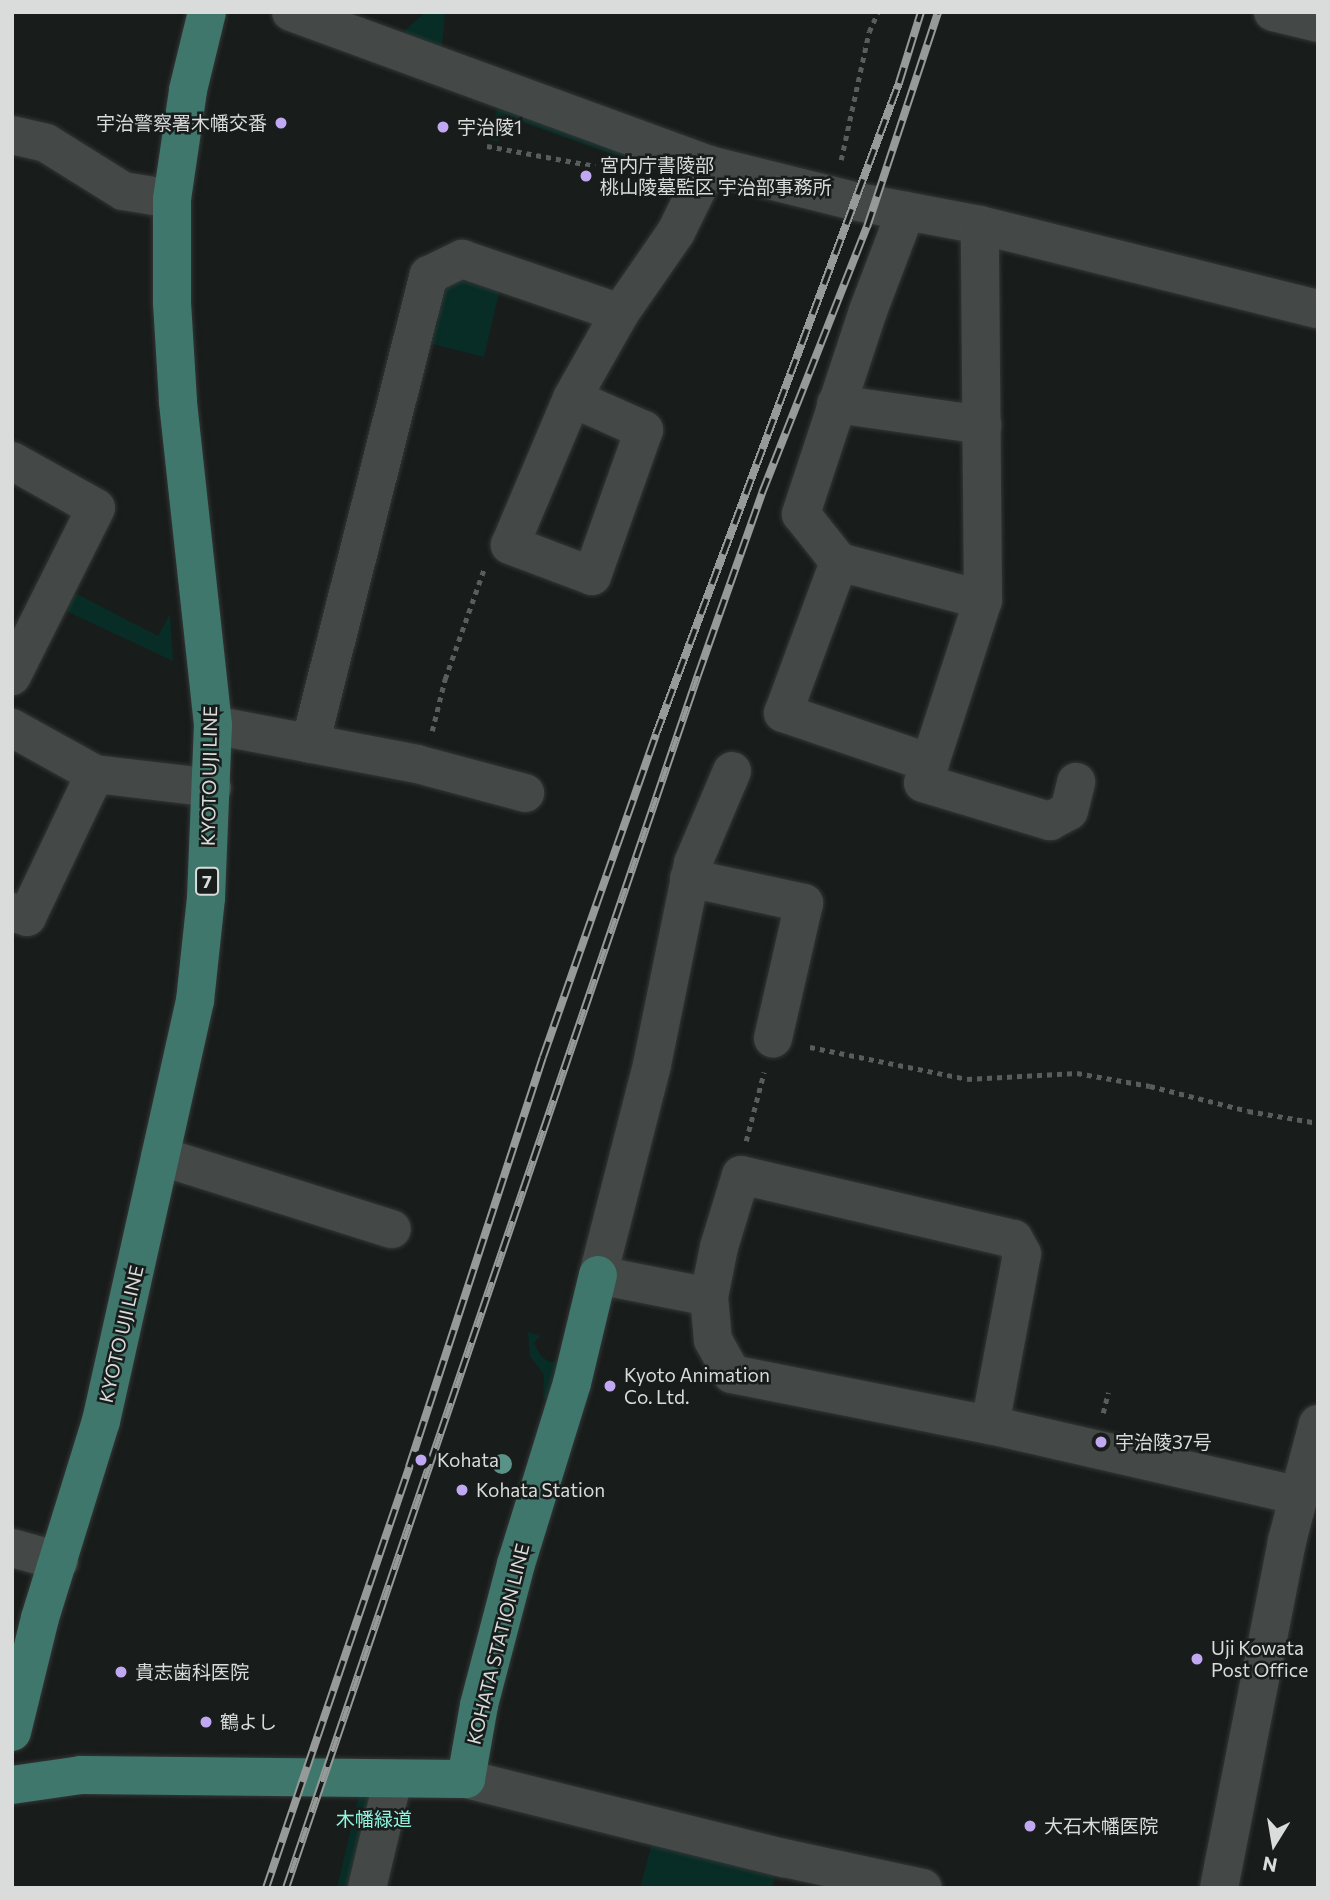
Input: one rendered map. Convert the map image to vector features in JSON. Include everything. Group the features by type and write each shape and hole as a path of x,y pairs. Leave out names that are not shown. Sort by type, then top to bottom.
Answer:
{"main road":[{"name":"KYOTO UJI LINE","path":"12,1732 40,1618 60,1561 101,1421 195,1001 206,898 213,725 178,401 172,199 188,90 207,12"},
{"name":"KOHATA STATION LINE","path":"466,1779 479,1705 516,1564 572,1384 598,1275"},
{"path":"12,1785 81,1774 466,1779"}],"street":[{"path":"291,12 709,165 833,195 980,225 1318,309"},
{"path":"1273,12 1313,19"},
{"path":"12,135 46,143 123,191 172,199"},
{"path":"572,398 644,430 592,576 510,545 572,398 620,313 676,232 709,165"},
{"path":"906,211 836,404 801,514 839,562 983,600"},
{"path":"980,225 983,600 923,783 1050,821 1069,811 1076,782"},
{"path":"310,744 429,275 462,259 620,313"},
{"path":"836,404 982,425"},
{"path":"12,461 96,508 12,676"},
{"path":"839,562 783,713 930,763"},
{"path":"213,725 424,766 525,793"},
{"path":"12,728 94,774 212,788"},
{"path":"709,1297 598,1275 652,1065 692,863 732,771"},
{"path":"12,912 27,917 94,774"},
{"path":"689,878 804,902 773,1038"},
{"path":"160,1156 392,1228"},
{"path":"990,1425 1022,1254 1014,1240 741,1175 719,1247 709,1297 713,1340 733,1374 990,1425 1299,1496"},
{"path":"1219,1888 1287,1541 1318,1424"},
{"path":"12,1548 60,1561"},
{"path":"367,1888 393,1779"},
{"path":"466,1779 781,1873 923,1888"}],"path":[{"path":"833,195 869,32 878,12"},
{"path":"487,146 503,149"},
{"path":"424,766 445,679 485,566 510,545"},
{"path":"741,1175 740,1162 773,1038 967,1079 1077,1073 1150,1086 1248,1111 1318,1123"}],"green space":[{"path":"426,12 445,12 441,58 392,41"},
{"path":"500,101 641,151 636,163 508,117 498,142 487,138"},
{"path":"460,276 501,285 484,357 425,342 437,290"},
{"path":"75,593 158,636 170,614 173,661 66,611"},
{"path":"528,1332 540,1336 534,1343 541,1356 549,1362 561,1361 552,1401 543,1398 544,1375 530,1356"},
{"name":"木幡緑道","path":"360,1791 402,1795 379,1888 337,1888"},
{"path":"652,1843 775,1876 772,1888 640,1888"}],"railway":[{"path":"266,1888 409,1467 543,1057 656,734 899,83 921,12"},
{"path":"286,1888 698,675 762,493 867,227 938,12"}],"place":[{"name":"宇治警察署木幡交番","path":"281,123"},
{"name":"宇治陵1","path":"443,127"},
{"name":"宮内庁書陵部 桃山陵墓監区 宇治部事務所","path":"586,176"},
{"name":"Kyoto Animation Co. Ltd.","path":"610,1386"},
{"name":"宇治陵37号","path":"1101,1442"},
{"name":"Kohata","path":"421,1460"},
{"name":"Kohata Station","path":"462,1490"},
{"name":"Uji Kowata Post Office","path":"1197,1659"},
{"name":"貴志歯科医院","path":"121,1672"},
{"name":"鶴よし","path":"206,1722"},
{"name":"大石木幡医院","path":"1030,1826"}]}
